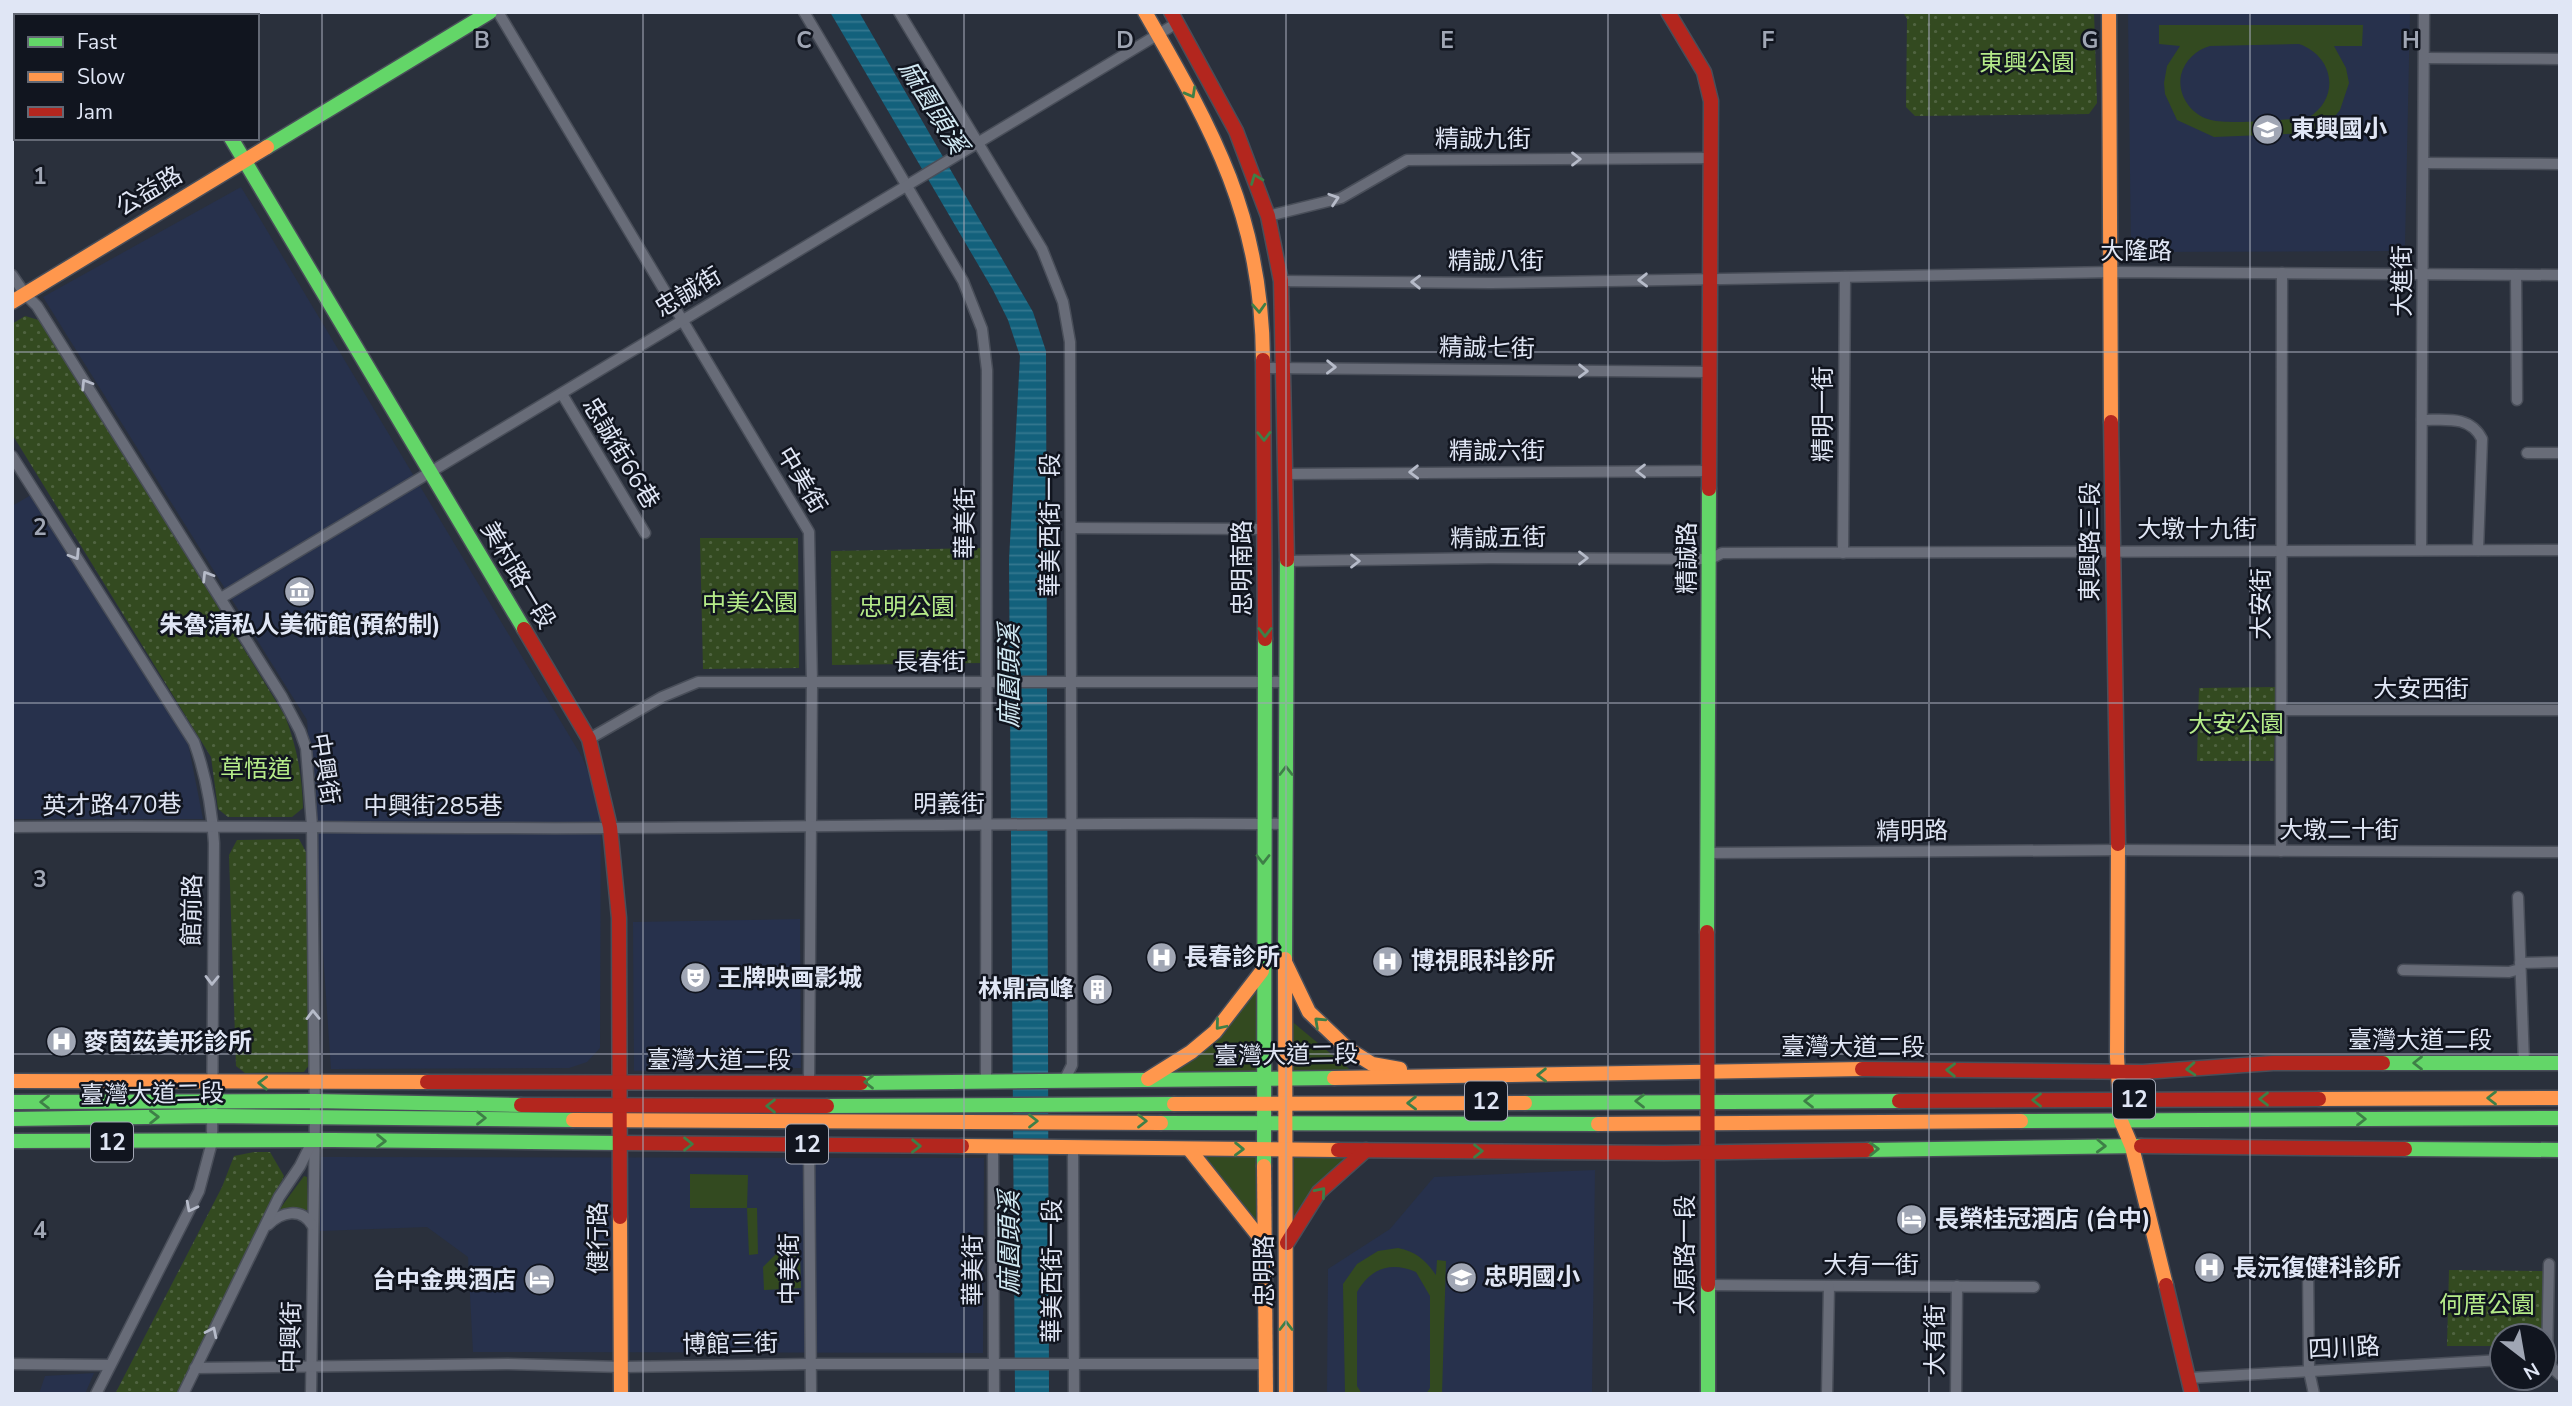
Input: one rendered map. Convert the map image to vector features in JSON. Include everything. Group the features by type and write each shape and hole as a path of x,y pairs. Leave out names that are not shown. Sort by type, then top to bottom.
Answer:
{"main road":[{"name":"公益路","path":"18,298 490,12"},
{"name":"忠明南路","path":"1145,12 1217,142 1243,210 1258,279 1263,368 1265,529 1262,971 1265,1149"},
{"name":"精誠路","path":"1668,12 1704,72 1709,86 1711,279 1708,1113"},
{"name":"東興路三段","path":"2109,12 2112,550 2118,850 2117,1071 2121,1121 2132,1147 2192,1394"},
{"name":"忠明南路","path":"1174,17 1236,131 1268,216 1281,281 1287,561 1284,962 1287,1148"},
{"name":"美村路一段","path":"231,140 589,739 602,780 617,873 619,1082"},
{"path":"1284,962 1309,1012 1348,1049 1371,1064 1444,1077"},
{"path":"1146,1080 1191,1052 1215,1032 1262,971"},
{"name":"臺灣大道二段","path":"12,1082 809,1083 1286,1076 1444,1077 1878,1069 2143,1072 2273,1063 2560,1063"},
{"name":"健行路","path":"619,1082 621,1394"},
{"name":"臺灣大道二段","path":"12,1119 314,1101 620,1114 1264,1123 1708,1113 2119,1099 2560,1098"},
{"name":"臺灣大道二段","path":"12,1102 212,1109 315,1117 620,1114 987,1105 1286,1104 2121,1121 2560,1118"},
{"name":"太原路一段","path":"1708,1113 1708,1394"},
{"name":"臺灣大道二段","path":"12,1141 313,1140 1366,1150 1708,1151 2089,1146 2560,1150"},
{"name":"忠明路","path":"1286,1394 1287,1148"},
{"path":"1189,1149 1264,1242"},
{"name":"忠明路","path":"1265,1149 1266,1394"},
{"path":"1287,1243 1319,1192 1366,1150"}],"street":[{"name":"中美街","path":"498,12 809,532 812,684 809,1083"},
{"name":"華美街","path":"804,12 908,183 963,281 982,329 987,370 992,683 992,825 986,1081"},
{"name":"華美西街一段","path":"899,12 972,145 1041,249 1063,302 1070,342 1068,684 1073,824 1072,1065 1064,1081"},
{"name":"大進街","path":"2421,550 2424,12"},
{"name":"忠誠街","path":"221,598 1157,34 1174,17"},
{"path":"2425,58 2560,59"},
{"name":"精誠九街","path":"1268,216 1341,198 1407,160 1711,158"},
{"path":"2424,163 2560,164"},
{"name":"大隆路","path":"1711,279 2112,272 2560,275"},
{"name":"大安街","path":"2281,851 2282,273"},
{"name":"中興街","path":"12,275 18,298 37,306 221,598 300,731 306,748 312,826 315,1117 311,1394"},
{"path":"2516,275 2517,400"},
{"name":"精明一街","path":"1843,552 1844,277"},
{"name":"精誠八街","path":"1281,281 1490,283 1711,279"},
{"name":"精誠七街","path":"1263,368 1710,372"},
{"name":"忠誠街66巷","path":"562,394 645,533"},
{"path":"2422,420 2460,420 2478,430 2482,439 2479,550"},
{"path":"2527,453 2560,453"},
{"name":"館前路","path":"12,456 194,743 202,764 213,825 212,1142 199,1191 96,1394"},
{"name":"精誠六街","path":"1286,474 1710,471"},
{"path":"1071,528 1265,529"},
{"name":"大墩十九街","path":"1710,559 1722,553 2560,550"},
{"name":"精誠五街","path":"1287,561 1710,559"},
{"name":"長春街","path":"589,739 662,697 698,682 1286,682"},
{"name":"大安西街","path":"2281,709 2560,710"},
{"name":"明義街","path":"611,828 1058,823 1286,824"},
{"name":"中興街285巷","path":"213,825 611,828"},
{"name":"英才路470巷","path":"12,827 213,825"},
{"name":"大墩二十街","path":"2118,850 2560,852"},
{"name":"精明路","path":"1707,853 2118,850"},
{"path":"2518,897 2524,1063"},
{"path":"2403,970 2509,972 2520,966 2560,962"},
{"path":"183,1394 263,1229 313,1140"},
{"name":"中美街","path":"809,1144 811,1394"},
{"name":"華美街","path":"993,1146 997,1365 994,1394"},
{"name":"華美西街一段","path":"1073,1147 1070,1364 1073,1394"},
{"path":"263,1229 276,1217 289,1213 307,1217 312,1225"},
{"path":"2308,1264 2309,1371 2314,1394"},
{"path":"2547,1322 2549,1264"},
{"name":"大有一街","path":"1708,1285 2034,1287"},
{"path":"1827,1394 1829,1286"},
{"name":"大有街","path":"1956,1394 1957,1286"},
{"name":"四川路","path":"2189,1378 2488,1361"},
{"path":"12,1364 110,1365"},
{"name":"博館三街","path":"195,1368 507,1364 622,1367 810,1364 1265,1364"}],"shaded area":[{"path":"830,12 859,12 1033,312 1046,351 1049,1394 1015,1394 1009,560 1020,356 1008,320 993,290"},
{"name":"東興國小","path":"2128,12 2410,12 2405,245 2397,251 2131,252"},
{"path":"241,187 582,757 601,803 600,1048 587,1062 569,1068 331,1069 307,720 43,297"},
{"path":"31,495 188,743 203,819 12,819 12,506"},
{"path":"800,919 801,1068 634,1071 633,922"},
{"path":"319,1157 984,1158 983,1353 473,1352 468,1257 427,1227 320,1231"},
{"name":"忠明國小","path":"1595,1170 1592,1394 1327,1394 1328,1269 1390,1229 1434,1177"},
{"path":"94,1373 85,1394 39,1394 45,1376"}],"green space":[{"name":"東興公園","path":"1903,12 2094,12 2097,103 2089,114 1915,116 1906,107 1907,19"},
{"path":"2159,25 2363,25 2362,46 2334,46 2346,68 2349,83 2340,110 2331,121 2309,133 2214,137 2177,120 2165,94 2164,83 2167,66 2180,46 2159,44","holes":["2299,44 2311,50 2326,67 2329,89 2319,110 2308,118 2245,122 2211,120 2197,114 2183,97 2180,82 2185,65 2192,56 2210,46"]},
{"name":"草悟道","path":"25,316 42,321 285,716 296,750 303,808 292,817 228,817 218,809 211,757 12,434 12,324"},
{"name":"中美公園","path":"700,538 798,538 799,668 703,669"},
{"name":"忠明公園","path":"981,548 982,663 832,665 831,551"},
{"name":"大安公園","path":"2276,687 2274,761 2197,761 2199,688"},
{"name":"草悟道","path":"299,839 306,852 309,1065 304,1072 245,1073 236,1066 229,855 237,840"},
{"path":"1258,983 1258,1073 1159,1077"},
{"path":"1289,1019 1354,1073 1290,1072"},
{"path":"270,1152 284,1176 177,1394 115,1394 222,1187 234,1156"},
{"path":"1196,1152 1258,1156 1260,1231"},
{"path":"1293,1153 1374,1155 1334,1187 1316,1210 1292,1233"},
{"path":"690,1174 748,1175 747,1208 690,1208"},
{"path":"304,1176 307,1177 308,1210 279,1210"},
{"path":"747,1208 757,1208 758,1254 749,1255"},
{"path":"1398,1248 1420,1257 1436,1275 1437,1260 1446,1261 1442,1394 1426,1394 1430,1388 1430,1296 1416,1272 1390,1267 1375,1272 1357,1292 1357,1386 1362,1394 1345,1394 1343,1284 1357,1264 1378,1251"},
{"path":"777,1253 800,1253 801,1288 764,1290 763,1267"},
{"name":"何厝公園","path":"2449,1270 2544,1271 2544,1322 2488,1322 2488,1346 2447,1346"}],"traffic: fast":[{"path":"267,147 490,12"},
{"path":"232,140 524,629"},
{"path":"1707,932 1709,489"},
{"path":"1285,959 1287,560"},
{"path":"1264,1166 1265,639"},
{"path":"2383,1063 2560,1063"},
{"path":"861,1083 1334,1078"},
{"path":"12,1102 314,1101 521,1105"},
{"path":"1525,1103 1899,1101"},
{"path":"827,1106 1174,1104"},
{"path":"12,1119 212,1116 573,1120"},
{"path":"2021,1121 2560,1118"},
{"path":"1161,1123 1598,1124"},
{"path":"12,1141 620,1143"},
{"path":"1867,1150 2141,1146"},
{"path":"2405,1149 2560,1150"},
{"path":"1708,1285 1708,1394"}],"traffic: slow":[{"path":"1145,12 1192,97 1230,177 1254,262 1263,360"},
{"path":"2109,12 2111,422"},
{"path":"12,302 267,147"},
{"path":"2118,844 2117,1057 2121,1121 2132,1147 2166,1285"},
{"path":"1285,959 1286,1394"},
{"path":"1285,962 1309,1012 1348,1049 1372,1064 1400,1069"},
{"path":"1148,1079 1191,1052 1215,1032 1262,971"},
{"path":"1334,1078 1862,1069"},
{"path":"12,1081 427,1082"},
{"path":"2319,1099 2560,1098"},
{"path":"1174,1104 1525,1103"},
{"path":"573,1120 1161,1123"},
{"path":"1598,1124 2021,1121"},
{"path":"962,1146 1338,1150"},
{"path":"1189,1149 1264,1243"},
{"path":"1264,1166 1266,1394"},
{"path":"620,1217 621,1394"}],"traffic: jam":[{"path":"1171,12 1236,131 1268,216 1281,281 1287,560"},
{"path":"1668,12 1704,72 1711,101 1709,489"},
{"path":"1263,360 1265,639"},
{"path":"2111,422 2118,844"},
{"path":"524,629 589,739 610,827 619,918 620,1217"},
{"path":"1707,932 1708,1285"},
{"path":"1862,1069 2143,1072 2273,1063 2383,1063"},
{"path":"427,1082 861,1083"},
{"path":"1899,1101 2319,1099"},
{"path":"521,1105 827,1106"},
{"path":"620,1143 962,1146"},
{"path":"2141,1146 2405,1149"},
{"path":"1338,1150 1664,1153 1867,1150"},
{"path":"1287,1243 1319,1192 1366,1150"},
{"path":"2166,1285 2192,1394"}],"place":[{"name":"東興國小","path":"2268,129"},
{"name":"朱魯清私人美術館(預約制)","path":"300,591"},
{"name":"長春診所","path":"1161,957"},
{"name":"博視眼科診所","path":"1388,961"},
{"name":"王牌映画影城","path":"695,978"},
{"name":"林鼎高峰","path":"1097,989"},
{"name":"麥茵茲美形診所","path":"61,1042"},
{"name":"長榮桂冠酒店 (台中)","path":"1912,1219"},
{"name":"長沅復健科診所","path":"2210,1268"},
{"name":"忠明國小","path":"1461,1277"},
{"name":"台中金典酒店","path":"539,1280"}],"water label":[{"name":"麻園頭溪","path":"933,107"},
{"name":"麻園頭溪","path":"1009,676"},
{"name":"麻園頭溪","path":"1009,1243"}]}
